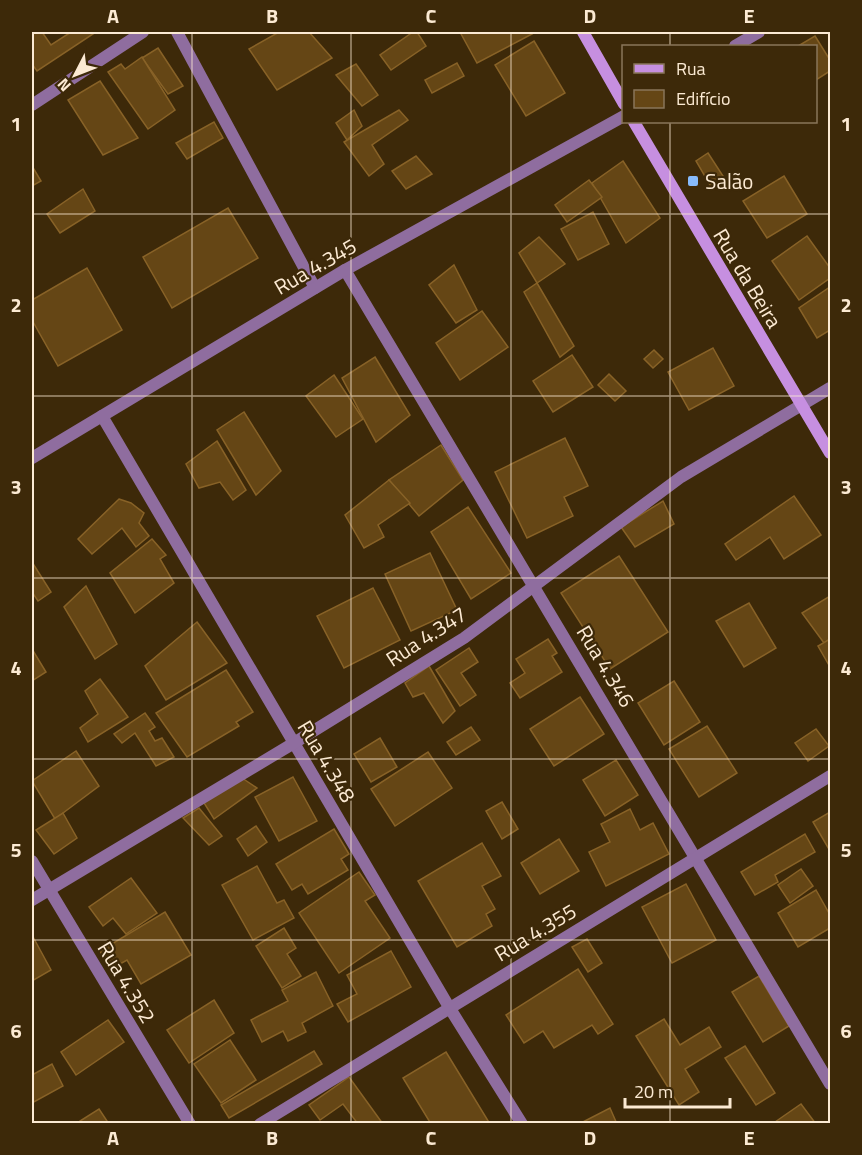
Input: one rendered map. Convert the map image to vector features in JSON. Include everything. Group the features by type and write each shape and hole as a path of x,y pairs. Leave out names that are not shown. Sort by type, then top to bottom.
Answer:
{"main road":[{"path":"583,32 622,100"},
{"name":"Rua da Beira","path":"635,123 831,453"}],"street":[{"path":"32,105 143,32"},
{"path":"177,32 315,288"},
{"path":"737,45 759,32"},
{"name":"Rua 4.345","path":"33,452 102,416 345,270 622,117"},
{"name":"Rua 4.346","path":"345,270 697,856 831,1084"},
{"name":"Rua 4.347","path":"32,900 464,638 681,477 831,388"},
{"name":"Rua 4.348","path":"102,416 449,1007 522,1124"},
{"name":"Rua 4.355","path":"260,1124 831,776"},
{"name":"Rua 4.352","path":"32,861 190,1124"}],"building":[{"path":"32,32 42,32 51,45 71,32 96,32 37,71 32,64"},
{"path":"279,32 309,32 332,58 277,90 249,49"},
{"path":"413,32 417,32 426,46 391,70 380,55"},
{"path":"460,32 530,32 532,34 477,63"},
{"path":"815,36 830,60 830,71 817,79 817,45 800,45"},
{"path":"534,41 565,93 526,116 495,65"},
{"path":"158,48 183,86 168,94 142,58"},
{"path":"142,57 175,110 148,129 108,72 121,64 125,69"},
{"path":"457,63 464,76 432,93 425,80"},
{"path":"356,64 378,95 362,106 336,75"},
{"path":"100,81 138,138 103,155 68,100"},
{"path":"354,110 362,126 347,140 336,123"},
{"path":"399,110 408,120 372,145 384,164 369,176 344,142"},
{"path":"214,122 223,138 187,159 176,143"},
{"path":"708,153 723,176 710,185 696,161"},
{"path":"416,156 432,174 406,189 392,171"},
{"path":"623,161 660,218 626,243 592,183"},
{"path":"32,166 41,181 32,186"},
{"path":"784,176 807,214 767,238 743,201"},
{"path":"589,180 602,197 567,222 555,205"},
{"path":"83,189 95,211 60,233 47,214"},
{"path":"228,208 258,258 172,308 143,257"},
{"path":"593,212 609,244 578,260 561,229"},
{"path":"807,236 830,268 830,278 799,300 772,261"},
{"path":"539,237 565,264 537,283 519,253"},
{"path":"454,265 477,310 456,323 429,285"},
{"path":"87,268 122,330 58,366 32,320 32,300"},
{"path":"537,283 574,346 560,357 524,292"},
{"path":"830,287 830,330 817,338 799,308"},
{"path":"482,311 508,347 460,380 436,343"},
{"path":"713,348 734,386 689,410 668,372"},
{"path":"654,350 663,359 653,368 644,359"},
{"path":"572,355 593,387 553,412 533,381"},
{"path":"375,357 410,415 376,442 342,378"},
{"path":"609,374 626,391 615,401 598,385"},
{"path":"334,375 363,419 336,437 306,396"},
{"path":"244,412 281,471 256,495 217,430"},
{"path":"565,438 588,486 564,497 573,516 527,538 495,472"},
{"path":"217,441 246,490 233,500 220,482 199,488 186,464"},
{"path":"441,445 463,480 419,516 389,480"},
{"path":"389,480 410,503 378,525 384,537 364,548 345,515"},
{"path":"794,496 821,535 784,559 770,537 736,560 725,544"},
{"path":"119,499 131,503 144,513 139,523 149,536 136,547 122,528 92,554 78,539"},
{"path":"663,501 674,524 635,547 621,527"},
{"path":"468,507 511,573 471,599 431,532"},
{"path":"152,539 166,555 160,559 174,583 135,613 110,573"},
{"path":"430,553 457,610 411,631 385,574"},
{"path":"619,556 668,632 610,669 561,593"},
{"path":"32,562 51,592 38,601 32,592"},
{"path":"86,586 117,644 95,659 64,607"},
{"path":"373,588 400,640 344,668 317,616"},
{"path":"830,596 830,639 824,643 802,613"},
{"path":"749,603 776,648 744,667 716,621"},
{"path":"197,622 227,663 166,700 145,666"},
{"path":"548,639 557,653 552,656 562,672 520,698 510,683 525,673 516,659"},
{"path":"830,639 830,667 818,646"},
{"path":"469,648 478,662 461,673 476,695 460,706 436,670"},
{"path":"32,649 46,672 32,681"},
{"path":"429,666 455,711 443,723 424,693 413,697 405,683"},
{"path":"226,670 253,712 236,722 239,726 187,757 156,713"},
{"path":"100,679 128,717 88,742 80,728 98,714 85,691"},
{"path":"674,681 700,722 664,745 638,703"},
{"path":"580,697 604,734 554,766 530,729"},
{"path":"145,713 155,727 149,731 155,741 162,738 174,757 156,766 135,733 122,743 114,734"},
{"path":"707,726 737,773 699,797 669,749"},
{"path":"471,727 480,740 456,755 447,742"},
{"path":"816,729 829,746 808,761 795,743"},
{"path":"380,738 397,767 371,782 354,754"},
{"path":"76,751 99,786 55,819 32,781"},
{"path":"428,752 452,788 395,826 371,789"},
{"path":"616,760 638,795 605,816 583,780"},
{"path":"293,777 317,821 279,841 255,797"},
{"path":"242,778 257,788 214,819 201,798"},
{"path":"502,802 518,829 502,839 486,811"},
{"path":"199,808 222,836 209,845 183,818"},
{"path":"630,809 640,830 653,823 669,854 606,886 589,852 610,842 601,824"},
{"path":"830,812 830,851 813,822"},
{"path":"63,813 77,838 54,854 36,830"},
{"path":"256,826 267,842 248,856 237,839"},
{"path":"334,829 349,854 341,859 348,870 308,894 302,884 292,890 276,864"},
{"path":"805,834 815,852 775,875 778,882 755,895 741,872"},
{"path":"559,839 579,871 540,894 521,863"},
{"path":"482,843 501,876 482,886 495,909 486,914 492,926 457,947 418,881"},
{"path":"257,866 277,903 284,900 294,918 253,940 222,885"},
{"path":"801,869 813,886 790,903 778,885"},
{"path":"359,872 375,895 365,901 390,938 339,973 299,913"},
{"path":"131,878 157,913 126,934 113,918 103,926 89,907"},
{"path":"686,884 716,940 672,963 642,907"},
{"path":"816,890 830,915 830,928 798,947 778,913"},
{"path":"165,912 191,955 141,984 127,960 111,969 100,951"},
{"path":"284,928 296,948 287,954 301,976 282,988 256,946"},
{"path":"32,935 51,970 32,981"},
{"path":"587,939 602,963 588,972 572,947"},
{"path":"391,951 411,987 348,1022 337,1004 357,994 347,975"},
{"path":"578,969 613,1024 598,1034 592,1025 554,1048 543,1031 524,1043 506,1015"},
{"path":"316,972 333,1006 302,1023 306,1032 288,1041 283,1031 262,1042 251,1020 288,1001 282,990"},
{"path":"759,976 789,1026 763,1042 732,992"},
{"path":"214,1000 234,1033 189,1063 167,1030"},
{"path":"664,1019 680,1045 709,1027 721,1047 685,1069 699,1092 679,1105 636,1036"},
{"path":"108,1020 124,1042 76,1075 61,1052"},
{"path":"230,1040 256,1080 221,1103 194,1064"},
{"path":"745,1046 775,1093 756,1105 725,1058"},
{"path":"314,1051 322,1064 229,1118 221,1105"},
{"path":"446,1052 490,1124 431,1124 403,1078"},
{"path":"52,1064 63,1086 32,1103 32,1075"},
{"path":"349,1077 383,1124 358,1124 343,1104 320,1120 309,1105"},
{"path":"801,1104 816,1124 777,1124 775,1122"},
{"path":"610,1108 617,1124 579,1124"},
{"path":"99,1109 109,1124 82,1124 80,1121"}],"place":[{"name":"Salão","path":"693,181"}]}
